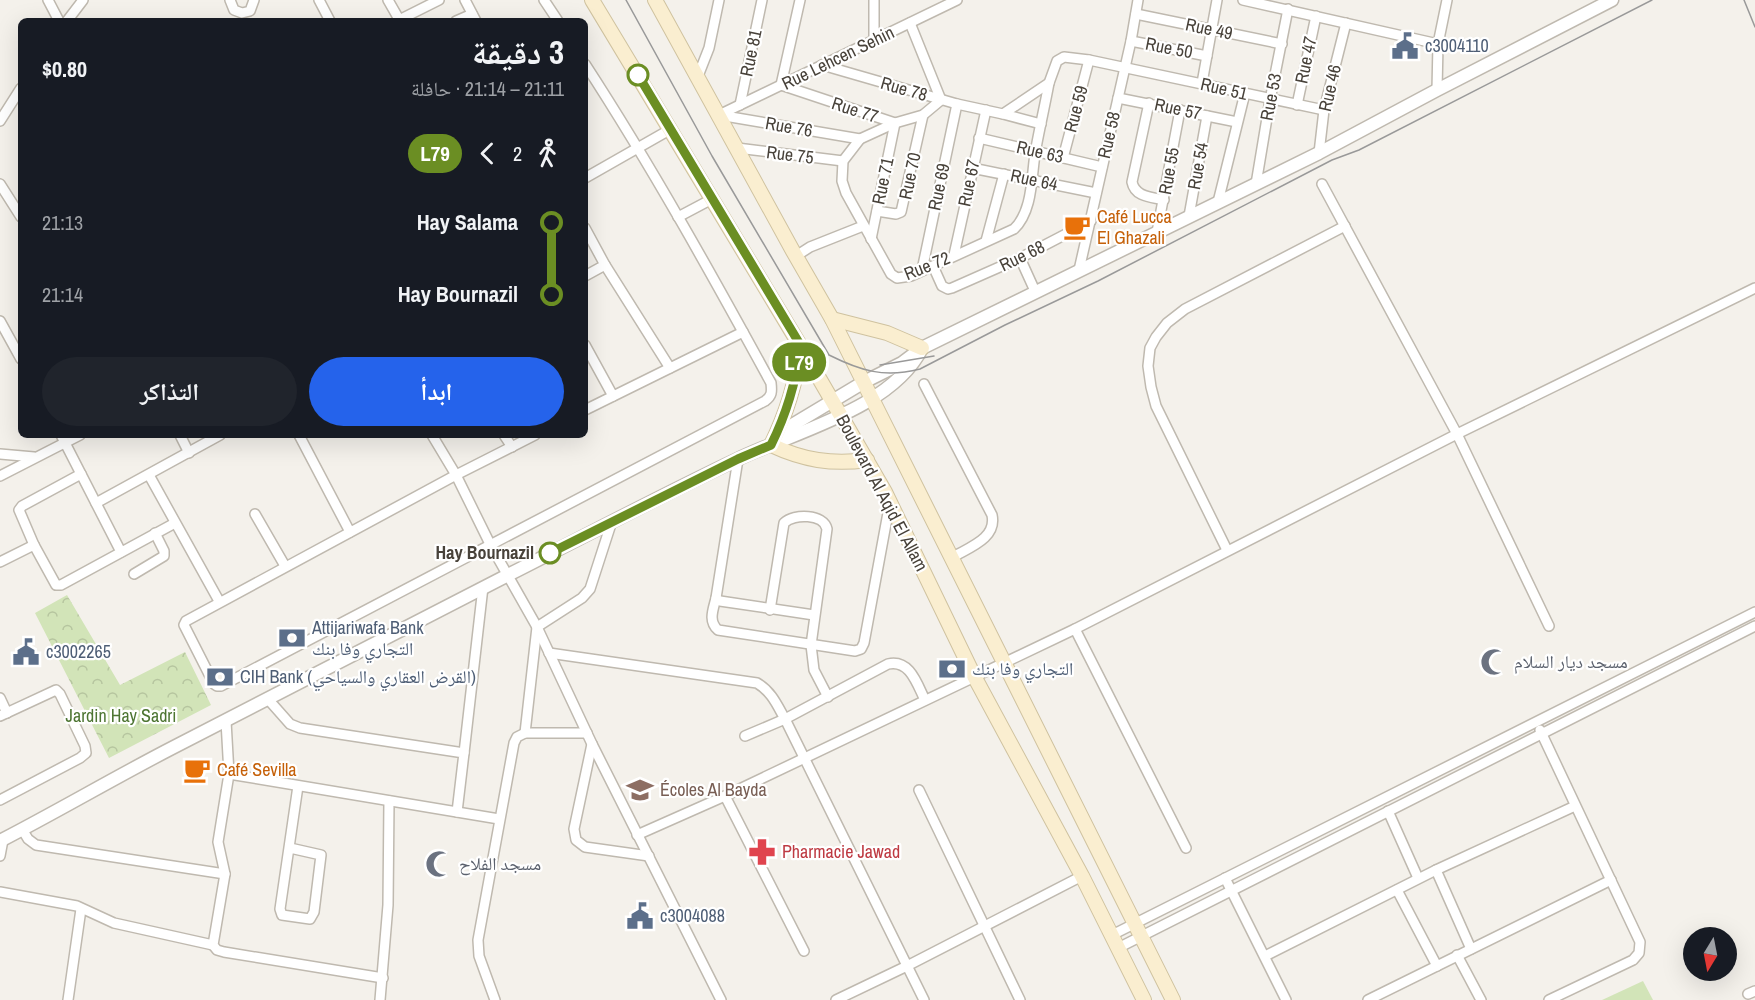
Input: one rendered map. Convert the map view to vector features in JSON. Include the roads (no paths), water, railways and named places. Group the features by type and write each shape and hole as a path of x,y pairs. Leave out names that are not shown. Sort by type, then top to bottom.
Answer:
{"main road":[{"name":"Boulevard Al Aqid El Allam","path":"592,0 801,346 867,460 890,502 974,676 1082,876 1144,1000"},
{"name":"Boulevard Al Aqid El Allam","path":"656,0 832,319 1173,1000"},
{"path":"832,319 887,333 922,348"},
{"path":"801,346 791,397 771,445 789,454 808,459 837,462 867,460"}],"street":[{"path":"48,0 57,18"},
{"path":"69,18 83,0"},
{"path":"230,0 234,10 248,17 254,0"},
{"path":"319,0 328,18"},
{"path":"388,0 399,18"},
{"path":"404,18 439,0"},
{"path":"465,0 474,17"},
{"path":"544,0 556,18"},
{"path":"698,76 709,48 718,0"},
{"name":"Rue 81","path":"740,105 762,0"},
{"path":"781,85 800,0"},
{"path":"874,0 874,40"},
{"name":"Rue Lehcen Sehin","path":"719,115 957,0"},
{"name":"Rue 58","path":"1079,270 1131,41 1138,0"},
{"path":"1202,83 1217,0"},
{"path":"1243,0 1438,44"},
{"path":"1437,90 1438,44 1447,0"},
{"path":"771,445 787,428 864,382 902,363 922,348 1319,153 1612,0"},
{"name":"Rue 53","path":"1256,184 1288,9"},
{"name":"Rue 49","path":"1136,14 1282,44"},
{"name":"Rue 47","path":"1297,105 1316,16"},
{"path":"843,161 860,139 895,123 923,115 941,100 910,23"},
{"name":"Rue 46","path":"1319,153 1324,110 1346,23"},
{"name":"Rue 50","path":"1131,41 1207,56"},
{"name":"Rue 51","path":"1049,83 1060,58 1089,60 1324,110"},
{"name":"Rue 59","path":"1063,158 1089,60"},
{"name":"Rue 78","path":"822,65 941,100 1041,124"},
{"path":"530,438 219,601 184,623 214,684 217,686 765,401 772,392 771,383 639,147 588,69"},
{"path":"1003,114 1049,83"},
{"path":"1032,180 1035,152 1049,83"},
{"name":"Rue 77","path":"781,85 895,123"},
{"path":"0,121 18,93"},
{"name":"Rue 53","path":"1218,202 1245,93"},
{"name":"Rue 57","path":"1118,98 1237,122"},
{"path":"1149,103 1132,182 1133,190 1164,200"},
{"name":"Rue 69","path":"922,270 957,104"},
{"name":"Rue 67","path":"954,255 986,110"},
{"name":"Rue 55","path":"1157,232 1180,110"},
{"name":"Rue 76","path":"719,115 860,139"},
{"name":"Rue 70","path":"877,211 896,214 901,212 923,115"},
{"name":"Rue 54","path":"1189,216 1207,116"},
{"name":"Rue 71","path":"871,239 895,123"},
{"path":"588,176 670,129"},
{"name":"Rue 63","path":"979,138 1102,167"},
{"name":"Rue 75","path":"737,148 843,161"},
{"name":"Rue 72","path":"843,161 842,181 863,226 891,274 897,278 903,278 933,266 1014,228 1022,222 1032,180"},
{"name":"Rue 64","path":"972,168 1096,194"},
{"path":"986,242 1004,174"},
{"path":"0,184 18,212"},
{"path":"1322,184 1457,434 1549,626"},
{"path":"678,217 712,199"},
{"name":"Rue 68","path":"933,266 942,286 952,288 1020,258 1091,220"},
{"path":"796,256 810,247 863,226"},
{"path":"1227,550 1156,406 1148,366 1150,348 1167,322 1185,309 1345,226"},
{"path":"588,233 670,368"},
{"path":"1020,258 1035,291"},
{"path":"588,274 605,264"},
{"path":"638,836 1075,629 1457,434 1755,288"},
{"path":"0,321 18,353"},
{"path":"588,408 743,332"},
{"path":"0,856 2,840 267,698 612,521 738,459 812,430 872,398 906,373 922,348"},
{"path":"588,350 613,396"},
{"path":"924,384 992,514 993,522 988,536 953,557"},
{"path":"182,438 189,453"},
{"path":"96,503 215,438"},
{"path":"301,438 350,532"},
{"path":"434,438 537,627 592,744 721,1000"},
{"path":"506,438 512,447"},
{"path":"0,476 63,439 121,552"},
{"path":"0,454 34,458"},
{"path":"738,459 711,620 718,630 855,651 861,649 890,502"},
{"path":"81,474 22,506 19,510 34,545 56,585 61,585 175,523"},
{"path":"148,475 219,601"},
{"path":"255,514 285,566"},
{"path":"770,610 784,523 795,516 822,520 827,529 811,645 814,670 828,698"},
{"path":"537,627 582,598 590,589 612,521"},
{"path":"134,574 164,556 164,551 155,533"},
{"path":"0,562 34,545"},
{"path":"457,812 483,587"},
{"path":"716,598 720,601 770,610 814,615"},
{"path":"1112,935 1755,612"},
{"path":"1118,948 1755,626"},
{"path":"525,733 537,627"},
{"path":"1075,629 1186,848"},
{"path":"549,653 757,683 772,695 924,1000"},
{"path":"745,736 828,698 895,662 909,668 925,700"},
{"path":"0,698 3,714 56,690 85,746 86,753 0,800"},
{"path":"267,698 290,724 300,728 464,753"},
{"path":"213,945 225,874 218,842 229,774 226,721"},
{"path":"1536,721 1640,942 1639,953 1633,960 1549,1000"},
{"path":"495,1000 479,956 478,940 514,743 517,737 525,733 587,733"},
{"path":"592,744 574,829 576,840 585,847 649,856"},
{"path":"229,774 499,819"},
{"path":"290,848 321,855 314,912 310,919 282,915 280,912 298,786"},
{"path":"919,790 1020,1000"},
{"path":"725,796 804,951"},
{"path":"380,1000 388,905 389,801"},
{"path":"1265,956 1436,870 1575,806"},
{"path":"1388,811 1418,879"},
{"path":"22,829 28,839 36,845 225,874"},
{"path":"1436,870 1471,949"},
{"path":"836,1000 1082,876"},
{"path":"1225,878 1286,1000"},
{"path":"1368,1000 1611,880"},
{"path":"1397,890 1437,966"},
{"path":"0,892 77,906 114,924 213,945 217,950 224,952 383,978"},
{"path":"68,1000 81,909"},
{"path":"1457,955 1481,1000"}],"tram line":[{"path":"626,0 712,156 829,355 862,369 884,373 920,369 1098,281 1332,160 1359,150 1652,0"},
{"path":"1744,0 1755,27"},
{"path":"880,365 934,356"}],"place":[{"name":"c3004110","path":"1405,46"},
{"name":"Café Lucca El Ghazali","path":"1077,227"},
{"name":"Hay Bournazil","path":"550,553"},
{"name":"Attijariwafa Bank التجاري وفا بنك","path":"292,638"},
{"name":"c3002265","path":"26,652"},
{"name":"مسجد ديار السلام","path":"1494,662"},
{"name":"التجاري وفا بنك","path":"952,669"},
{"name":"CIH Bank (القرض العقاري والسياحي)","path":"220,677"},
{"name":"Café Sevilla","path":"197,770"},
{"name":"Écoles Al Bayda","path":"640,790"},
{"name":"Pharmacie Jawad","path":"762,852"},
{"name":"مسجد الفلاح","path":"439,864"},
{"name":"c3004088","path":"640,916"}],"park label":[{"name":"Jardin Hay Sadri","path":"121,716"}]}
